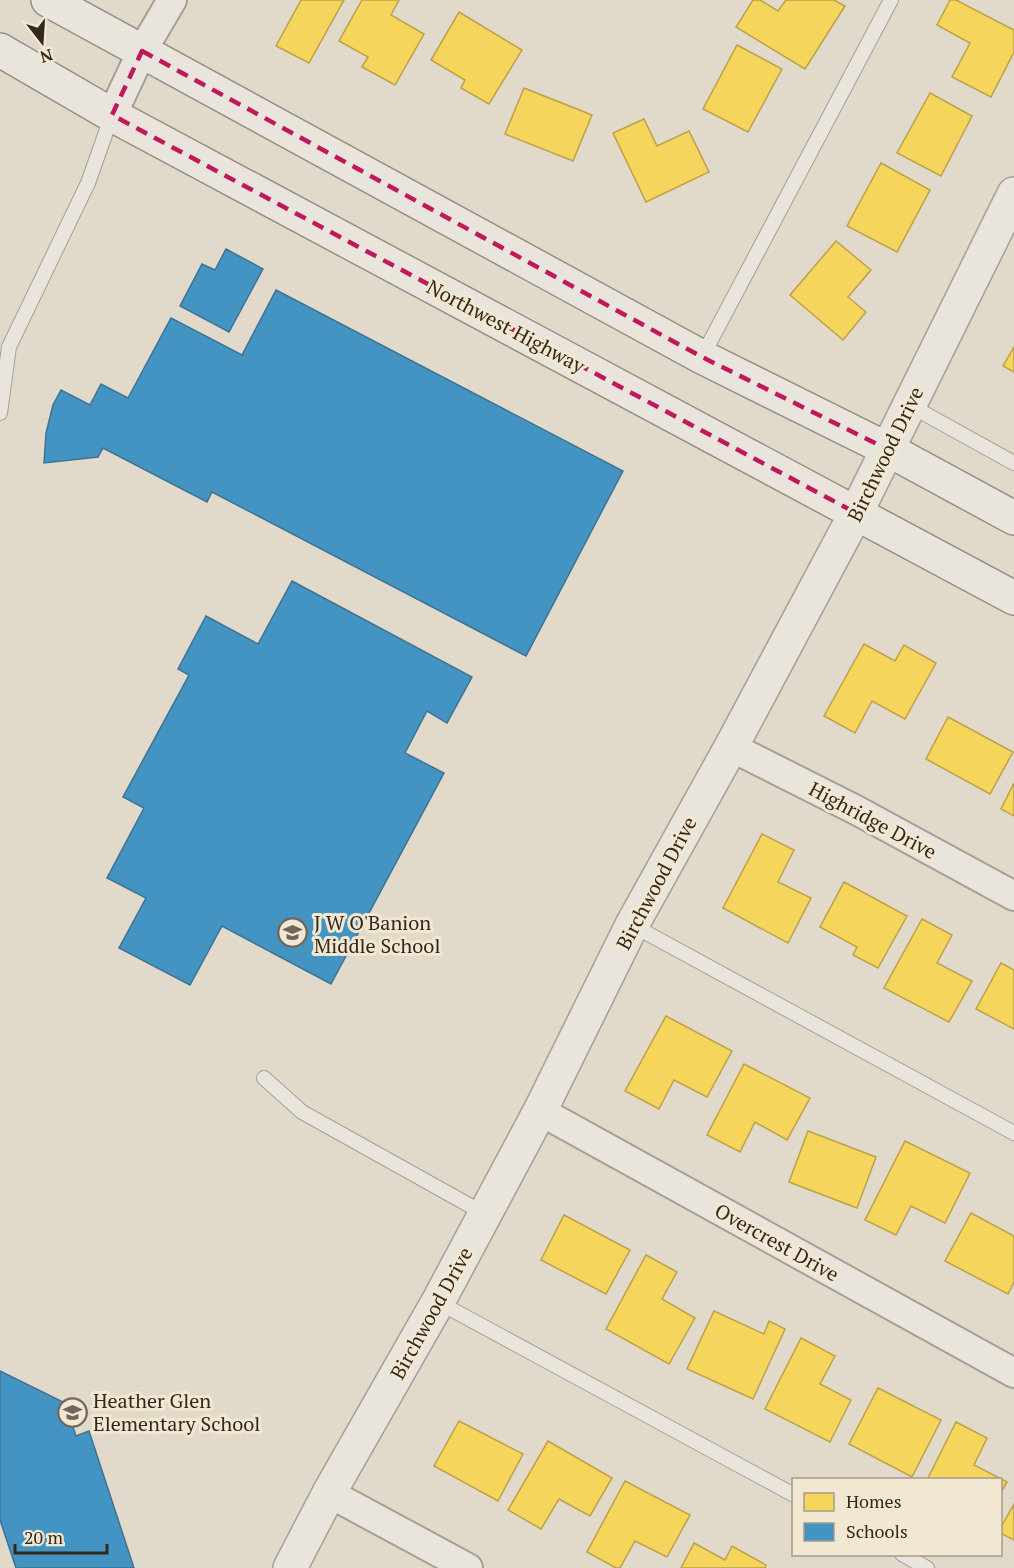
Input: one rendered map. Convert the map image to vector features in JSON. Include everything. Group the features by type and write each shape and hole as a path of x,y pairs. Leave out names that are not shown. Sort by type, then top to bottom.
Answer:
{"main road":[{"path":"48,0 702,357 886,449 1014,518"},
{"name":"Northwest Highway","path":"0,50 112,115 1014,598"},
{"name":"Birchwood Drive","path":"290,1568 329,1493 438,1302 540,1111 632,925 731,747 856,513 1012,201"}],"street":[{"path":"112,115 142,51 172,0"},
{"name":"Highridge Drive","path":"731,747 855,810 1014,896"},
{"name":"Overcrest Drive","path":"540,1111 1014,1373"},
{"path":"329,1493 468,1568"}],"lane":[{"path":"702,357 891,0"},
{"path":"0,412 9,347 88,183 112,115"},
{"path":"909,405 1014,463"},
{"path":"632,925 1014,1133"},
{"path":"264,1078 302,1112 485,1214"},
{"path":"438,1302 792,1495"},
{"path":"906,1556 927,1568"}],"highlighted area":[{"path":"142,51 702,357 887,449 856,513 112,115"}],"building: Homes":[{"path":"301,0 344,0 309,63 276,46"},
{"path":"362,0 399,0 391,15 424,34 395,85 362,67 368,57 339,41"},
{"path":"753,0 760,0 778,11 786,0 834,0 845,6 805,69 736,27"},
{"path":"950,0 956,0 1014,30 1014,52 991,97 952,77 970,43 937,25"},
{"path":"459,12 522,50 489,104 461,88 465,80 431,60"},
{"path":"737,45 782,69 748,132 703,109"},
{"path":"524,88 592,115 573,161 505,134"},
{"path":"930,93 972,116 941,176 897,153"},
{"path":"644,119 657,146 689,131 709,172 646,202 613,133"},
{"path":"881,163 930,190 897,252 847,226"},
{"path":"836,241 871,270 848,297 866,312 843,340 790,295"},
{"path":"1014,347 1014,372 1003,366"},
{"path":"864,644 895,661 904,645 936,663 905,719 872,701 855,733 824,716"},
{"path":"948,717 1013,752 990,794 926,759"},
{"path":"1014,783 1014,816 1001,809"},
{"path":"762,834 794,850 778,882 811,898 788,943 723,908"},
{"path":"844,882 907,916 878,968 853,955 857,947 820,927"},
{"path":"922,919 952,935 937,963 972,981 949,1022 884,988"},
{"path":"1001,963 1014,970 1014,1029 976,1009"},
{"path":"666,1016 732,1051 707,1097 674,1080 659,1109 625,1091"},
{"path":"744,1064 810,1098 787,1140 755,1122 740,1152 707,1135"},
{"path":"808,1131 876,1157 857,1208 789,1182"},
{"path":"905,1141 970,1173 945,1223 911,1206 896,1235 865,1220"},
{"path":"971,1213 1014,1236 1014,1282 1008,1294 945,1261"},
{"path":"564,1215 630,1250 606,1294 541,1260"},
{"path":"646,1255 677,1272 662,1299 695,1318 669,1364 606,1329"},
{"path":"714,1311 764,1334 769,1321 785,1329 753,1399 687,1369"},
{"path":"801,1338 835,1356 820,1384 851,1400 830,1442 765,1409"},
{"path":"878,1388 941,1420 912,1477 849,1444"},
{"path":"459,1421 523,1454 498,1501 434,1466"},
{"path":"956,1422 987,1438 974,1465 999,1478 928,1478"},
{"path":"548,1441 612,1478 590,1516 559,1499 541,1529 508,1510"},
{"path":"1002,1479 1007,1482 1002,1491"},
{"path":"625,1481 690,1515 667,1557 635,1541 620,1568 616,1568 587,1552"},
{"path":"1014,1504 1014,1540 1002,1534 1002,1525"},
{"path":"694,1543 725,1560 732,1546 766,1565 765,1568 681,1568"}],"building: Schools":[{"path":"226,249 263,269 229,332 180,306 202,264 215,270"},
{"path":"276,290 623,471 526,656 212,492 207,502 103,448 98,457 44,463 46,433 53,405 61,390 90,405 101,384 128,398 171,318 242,355"},
{"path":"292,581 472,677 447,723 427,711 405,753 444,773 331,984 222,926 190,985 119,948 146,898 107,878 144,808 123,797 189,675 178,669 206,616 258,644"},
{"path":"0,1371 65,1403 76,1436 89,1431 134,1568 16,1568 0,1520"}],"place":[{"name":"J W O'Banion Middle School","path":"293,933"},
{"name":"Heather Glen Elementary School","path":"72,1412"}]}
